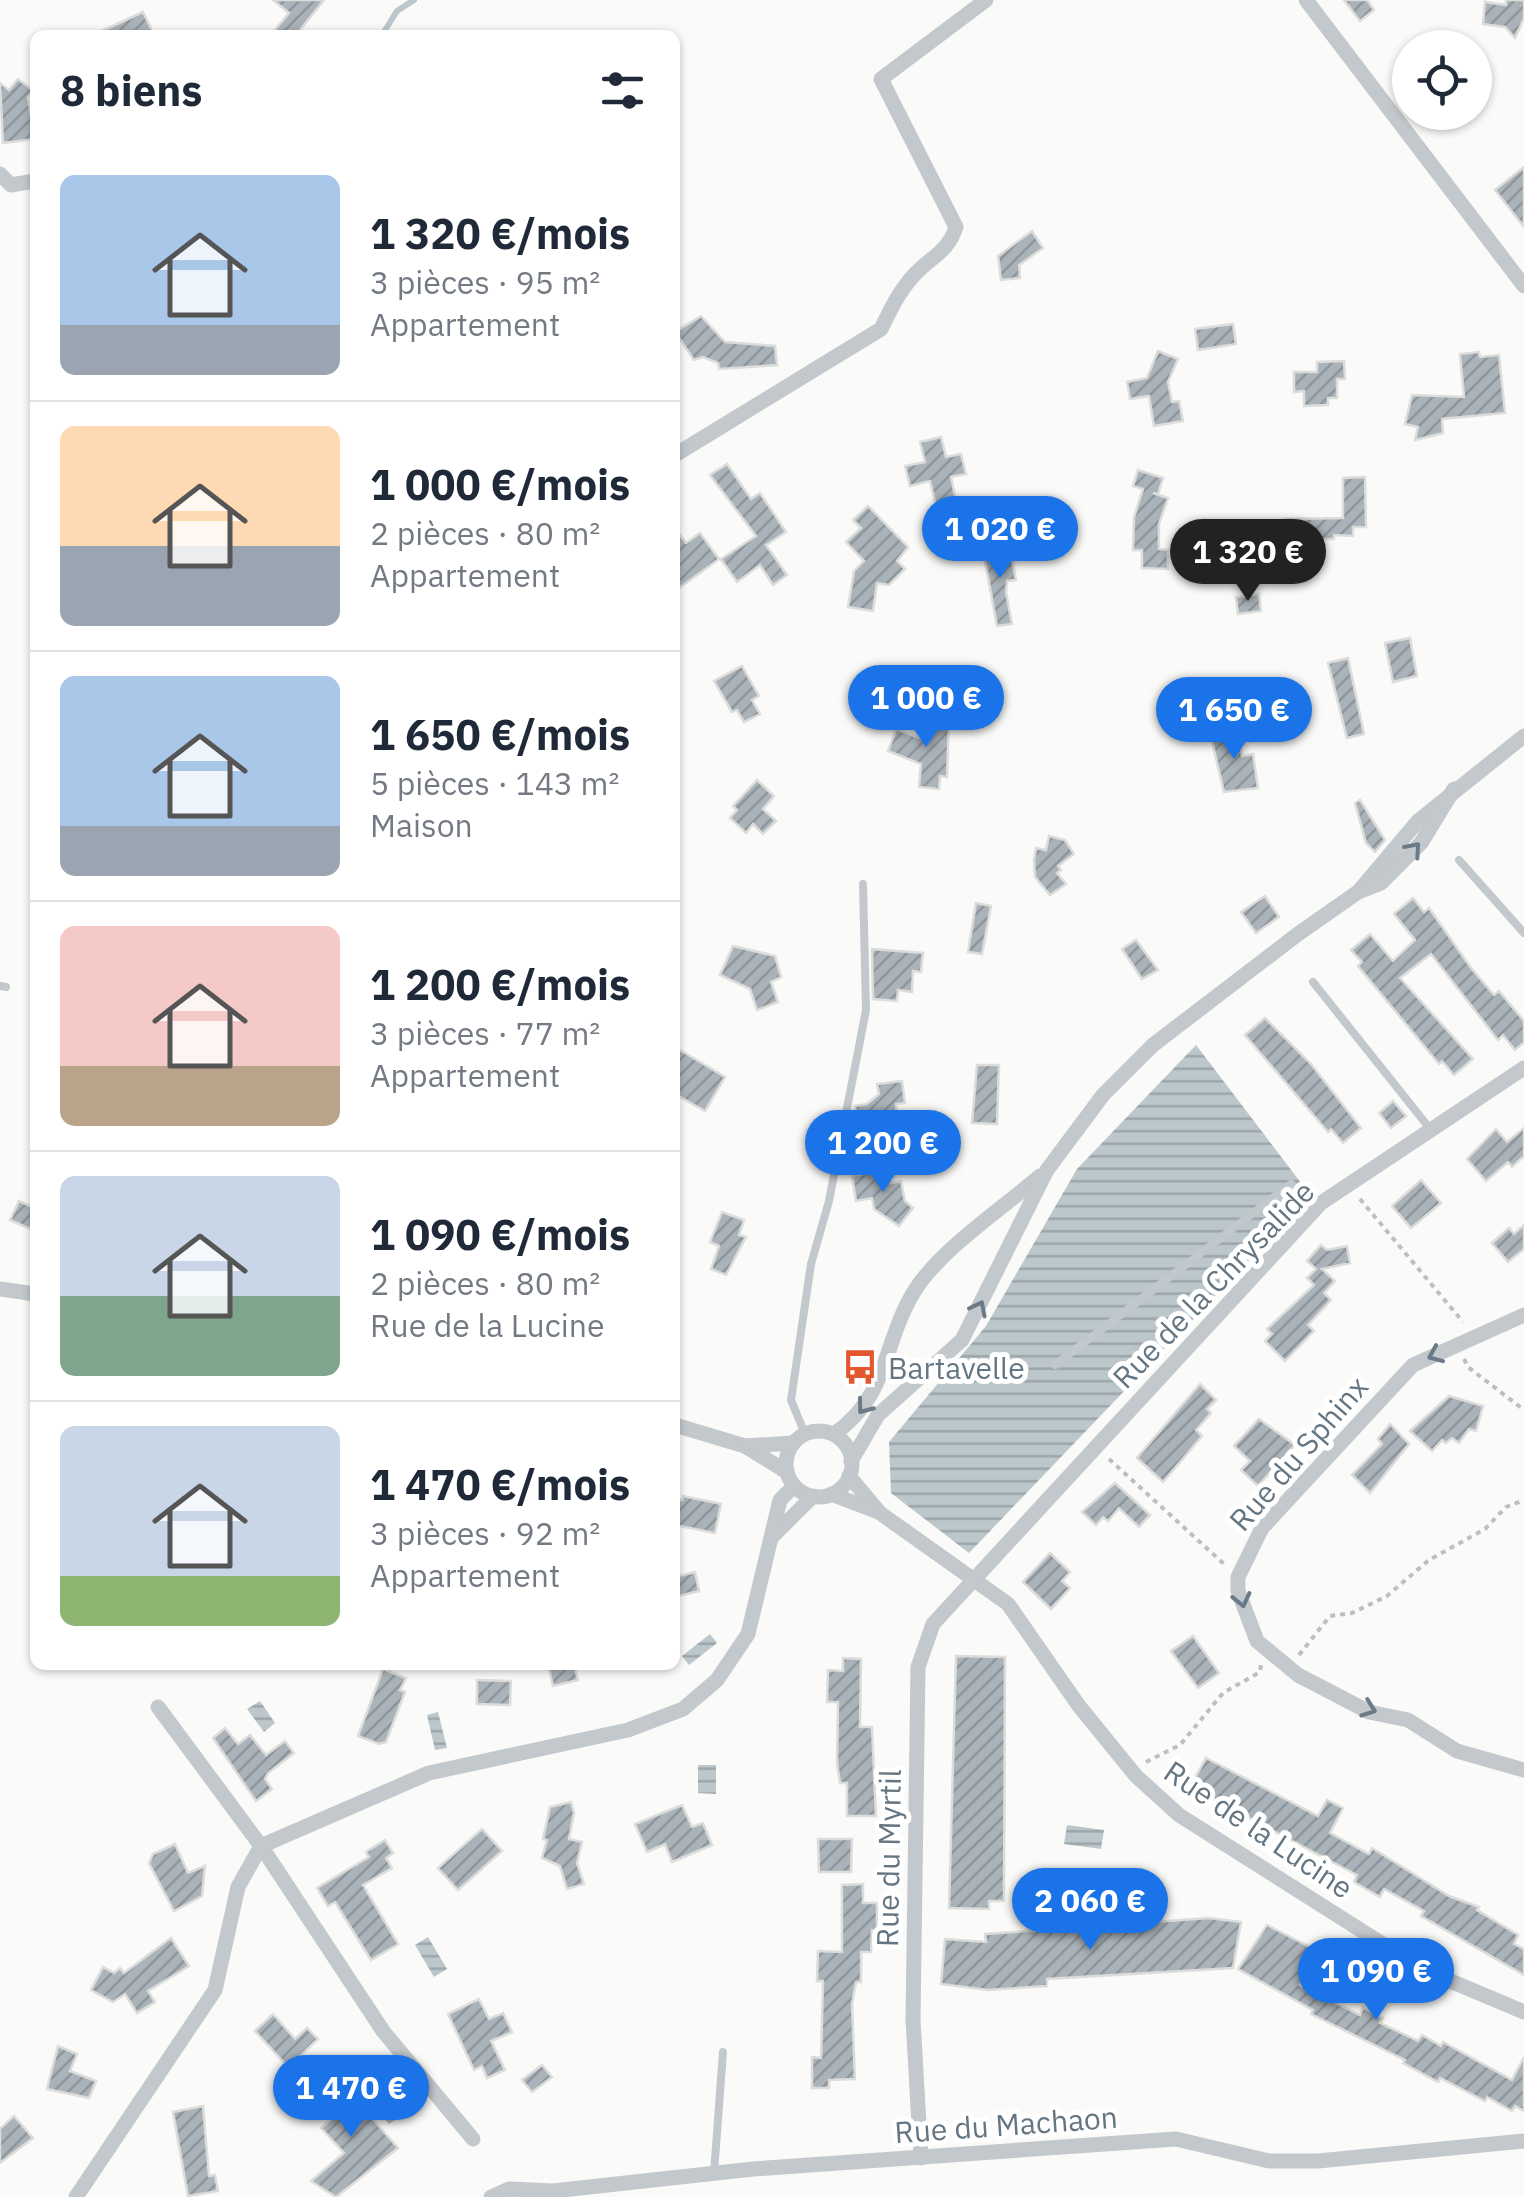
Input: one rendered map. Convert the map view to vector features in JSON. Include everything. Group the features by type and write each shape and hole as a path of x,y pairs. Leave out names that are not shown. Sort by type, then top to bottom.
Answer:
{"street":[{"path":"680,452 881,330 897,296 918,271 949,248 956,227 882,79 986,0"},
{"path":"1306,0 1524,286"},
{"path":"0,174 12,185 30,183"},
{"path":"770,1540 814,1496 831,1494 850,1469 864,1432 878,1415 962,1340 1047,1170 1102,1095 1153,1045 1358,892 1418,821 1524,736"},
{"name":"Rue de la Chrysalide","path":"975,1577 1316,1209 1524,1068"},
{"path":"745,1446 834,1434 871,1400 905,1310 929,1271 1047,1170"},
{"path":"0,1289 30,1293"},
{"name":"Rue du Sphinx","path":"1524,1314 1413,1365 1262,1528 1238,1578 1243,1606 1257,1641 1298,1674 1370,1712 1408,1720 1457,1751 1524,1770"},
{"path":"680,1426 745,1446 814,1496"},
{"path":"834,1434 849,1450 850,1469"},
{"path":"76,2197 215,1990 238,1887 260,1846 429,1773 628,1730 683,1710 717,1680 748,1634 799,1438"},
{"name":"Rue de la Lucine","path":"850,1469 880,1513"},
{"name":"Rue de la Lucine","path":"831,1494 880,1513 1008,1604 1090,1720 1136,1776 1179,1814 1422,1969 1524,2012"},
{"name":"Rue du Myrtil","path":"921,2158 913,2020 918,1667 934,1624 975,1577"},
{"path":"158,1707 260,1846 383,2032 473,2139"},
{"name":"Rue du Machaon","path":"491,2197 509,2189 553,2191 714,2173 1176,2139 1269,2161 1318,2161 1524,2141"}],"lane":[{"path":"1459,860 1524,933"},
{"path":"799,1438 791,1400 811,1264 830,1202 866,1010 863,884"},
{"path":"1313,982 1431,1130"},
{"path":"1055,1365 1291,1184 1316,1209"},
{"path":"714,2173 723,2052"}],"path":[{"path":"1348,1186 1476,1338"},
{"path":"1468,1368 1524,1410"},
{"path":"1097,1447 1238,1578"},
{"path":"1296,1659 1330,1616 1352,1613 1386,1596 1428,1560 1486,1530 1506,1506 1524,1500"},
{"path":"1142,1764 1160,1759 1180,1745 1223,1692 1260,1672 1263,1656"}],"shaded area":[{"path":"1196,1045 1311,1196 969,1553 891,1493 889,1442 986,1326 1077,1169"},
{"path":"710,1634 717,1643 689,1665 682,1656"},
{"path":"260,1701 275,1723 264,1732 247,1709"},
{"path":"438,1712 447,1748 435,1750 427,1715"},
{"path":"698,1765 716,1765 716,1794 698,1793"},
{"path":"1067,1825 1104,1830 1101,1849 1064,1844"},
{"path":"428,1937 447,1969 434,1977 415,1945"},
{"path":"381,2093 401,2116 389,2124 370,2101"}],"building":[{"path":"273,0 324,0 300,30 275,30 289,13"},
{"path":"1344,0 1367,0 1374,10 1360,21"},
{"path":"1506,0 1524,0 1524,18 1515,38 1505,27 1483,24 1485,2 1506,5"},
{"path":"143,12 152,30 104,30"},
{"path":"18,79 30,88 30,140 3,143 0,83 9,90"},
{"path":"1524,167 1524,227 1495,190"},
{"path":"1032,231 1043,248 1019,265 1020,278 1001,280 998,256"},
{"path":"701,316 725,342 775,346 777,365 719,369 718,363 703,357 694,360 680,339 680,329"},
{"path":"1233,324 1236,344 1198,350 1195,329"},
{"path":"1158,351 1178,359 1168,382 1172,402 1179,401 1183,421 1154,426 1149,396 1130,399 1127,382 1147,378"},
{"path":"1479,352 1480,357 1499,355 1505,413 1442,419 1443,433 1415,440 1418,427 1405,424 1412,395 1464,397 1460,354"},
{"path":"1344,361 1345,379 1337,379 1337,398 1328,398 1328,405 1304,406 1304,391 1294,392 1294,372 1317,372 1317,362"},
{"path":"941,437 946,457 961,454 966,474 951,477 960,519 940,524 930,481 910,486 905,466 925,462 920,442"},
{"path":"727,464 751,499 760,493 786,532 766,545 787,575 773,585 760,565 737,582 721,559 756,536 710,475"},
{"path":"1138,470 1163,478 1158,494 1153,493 1168,498 1159,524 1159,549 1168,550 1168,569 1142,568 1142,550 1133,550 1134,517 1143,489 1133,486"},
{"path":"1365,477 1366,527 1353,527 1353,536 1285,540 1285,519 1343,518 1343,478"},
{"path":"868,506 908,547 897,561 905,569 889,585 877,583 873,611 848,607 854,571 864,561 846,542 861,528 853,520"},
{"path":"700,533 719,559 680,587 680,535 686,543"},
{"path":"1009,545 1016,580 1007,581 1006,592 1012,624 997,626 983,550"},
{"path":"1259,594 1261,611 1238,614 1236,597"},
{"path":"1410,638 1417,676 1393,682 1385,643"},
{"path":"1348,658 1364,734 1347,738 1328,663"},
{"path":"742,666 759,696 752,700 760,714 744,722 737,710 732,712 714,681"},
{"path":"925,716 949,718 947,777 940,776 939,789 919,787 921,764 888,751 896,729 922,739"},
{"path":"1239,729 1242,756 1253,754 1258,788 1224,792 1210,733"},
{"path":"757,780 774,796 763,809 776,821 763,834 753,824 746,833 730,818 737,810 733,806"},
{"path":"1360,800 1385,840 1375,852 1366,843 1355,803"},
{"path":"1049,836 1065,840 1074,854 1058,866 1061,870 1057,873 1066,884 1050,895 1035,877 1034,860 1036,848 1046,850"},
{"path":"1265,896 1279,917 1256,933 1241,912"},
{"path":"1413,898 1424,912 1429,908 1471,968 1494,995 1499,991 1524,1021 1524,1042 1515,1050 1503,1035 1498,1040 1431,954 1400,978 1473,1059 1454,1075 1442,1061 1439,1064 1358,966 1362,962 1351,950 1370,934 1393,961 1415,940 1394,914"},
{"path":"976,903 991,906 982,954 968,952"},
{"path":"1136,940 1158,970 1142,979 1122,949"},
{"path":"733,946 775,956 781,977 771,982 778,1002 757,1010 750,989 720,975"},
{"path":"872,949 923,953 921,972 913,971 912,992 898,990 897,1001 873,999"},
{"path":"1265,1018 1311,1064 1361,1128 1343,1143 1331,1129 1328,1132 1245,1035"},
{"path":"680,1050 725,1077 705,1111 680,1097"},
{"path":"977,1065 999,1065 997,1124 972,1123"},
{"path":"902,1081 905,1103 896,1104 899,1135 873,1139 872,1130 858,1132 855,1106 867,1104 879,1094 877,1084"},
{"path":"1393,1101 1406,1116 1391,1128 1379,1113"},
{"path":"1524,1128 1524,1156 1512,1167 1508,1162 1486,1181 1467,1159 1496,1129 1507,1142"},
{"path":"888,1170 891,1183 901,1181 905,1201 913,1208 899,1226 874,1209 872,1198 856,1201 852,1176"},
{"path":"1421,1180 1441,1203 1411,1228 1392,1206"},
{"path":"19,1201 30,1206 30,1229 10,1220"},
{"path":"722,1212 744,1220 739,1235 746,1237 726,1275 711,1269 719,1246 710,1242"},
{"path":"1524,1225 1524,1249 1508,1262 1492,1243 1509,1228 1514,1234"},
{"path":"1321,1245 1327,1250 1347,1246 1350,1263 1322,1269 1335,1281 1324,1293 1331,1300 1308,1325 1314,1331 1285,1361 1265,1341 1272,1334 1267,1329 1314,1285 1307,1278 1316,1269 1307,1261"},
{"path":"1200,1384 1216,1400 1207,1409 1211,1413 1196,1430 1202,1436 1163,1482 1137,1458"},
{"path":"1449,1396 1483,1406 1476,1431 1469,1429 1459,1443 1452,1438 1446,1443 1442,1440 1432,1451 1410,1431"},
{"path":"1259,1419 1295,1445 1258,1486 1241,1470 1250,1461 1234,1446"},
{"path":"1390,1424 1409,1444 1370,1493 1352,1475 1382,1444 1378,1439"},
{"path":"1115,1483 1150,1515 1139,1527 1119,1508 1108,1521 1103,1517 1096,1525 1082,1512"},
{"path":"683,1496 721,1504 715,1533 680,1526"},
{"path":"1050,1553 1070,1572 1062,1581 1070,1588 1051,1609 1023,1582"},
{"path":"695,1572 699,1591 680,1596 680,1576"},
{"path":"1193,1636 1219,1673 1198,1688 1171,1651"},
{"path":"956,1656 1005,1657 1004,1901 989,1901 989,1909 949,1908"},
{"path":"843,1658 861,1659 860,1727 872,1727 876,1816 847,1816 847,1783 840,1783 838,1702 827,1702 828,1670 843,1671"},
{"path":"383,1670 406,1678 400,1690 405,1692 386,1742 379,1744 358,1736"},
{"path":"549,1670 575,1670 578,1680 553,1686"},
{"path":"477,1680 511,1681 510,1705 477,1704"},
{"path":"225,1728 238,1744 250,1735 266,1755 285,1741 294,1753 268,1773 265,1779 272,1789 256,1801 213,1738"},
{"path":"1206,1758 1318,1816 1327,1800 1343,1808 1330,1833 1369,1854 1372,1848 1449,1896 1479,1907 1477,1910 1518,1935 1514,1944 1524,1949 1524,1975 1421,1916 1424,1911 1384,1889 1380,1897 1354,1882 1357,1875 1190,1787"},
{"path":"571,1802 574,1813 569,1839 582,1842 577,1863 584,1884 567,1889 560,1866 542,1858 550,1807"},
{"path":"682,1805 692,1827 703,1823 712,1845 672,1862 665,1844 647,1852 635,1824"},
{"path":"482,1829 502,1851 458,1890 438,1868"},
{"path":"818,1839 852,1839 851,1872 819,1872"},
{"path":"385,1840 393,1853 386,1858 392,1868 363,1885 398,1944 371,1960 335,1902 328,1906 317,1888 369,1857 366,1852"},
{"path":"175,1844 188,1873 205,1866 202,1896 174,1911 149,1863 153,1854"},
{"path":"863,1884 863,1903 877,1903 877,1930 872,1930 871,1952 861,1952 861,1982 856,1982 852,2004 855,2079 829,2080 829,2088 812,2088 812,2057 821,2058 823,1981 817,1981 818,1951 842,1952 842,1885"},
{"path":"1209,1918 1241,1922 1233,1968 1047,1979 1047,1986 988,1990 941,1984 945,1939 986,1942 985,1934"},
{"path":"1267,1925 1320,1952 1300,1985 1360,2015 1363,2008 1383,2018 1380,2023 1418,2041 1422,2035 1441,2046 1443,2042 1512,2080 1524,2057 1524,2111 1515,2106 1512,2111 1487,2097 1485,2101 1440,2078 1438,2082 1403,2063 1405,2060 1311,2014 1313,2010 1238,1969"},
{"path":"171,1938 189,1966 148,1991 155,2002 137,2013 125,1994 113,2002 91,1990 103,1967 114,1973 120,1968 124,1973"},
{"path":"479,1999 489,2019 503,2013 512,2032 491,2041 505,2070 487,2078 482,2066 474,2070 448,2014"},
{"path":"273,2014 295,2039 307,2028 318,2039 288,2067 255,2031"},
{"path":"58,2046 77,2054 70,2071 96,2081 89,2098 47,2089"},
{"path":"542,2065 552,2077 532,2092 522,2080"},
{"path":"349,2077 360,2090 334,2112 357,2101 398,2148 336,2197 311,2181 344,2153 321,2128 332,2119 318,2102"},
{"path":"203,2106 209,2176 215,2175 218,2191 188,2196 173,2112"},
{"path":"14,2116 33,2138 0,2163 0,2129"}],"waterway":[{"path":"385,30 397,11 414,0"}],"place":[{"name":"Bartavelle","path":"860,1367"}]}
